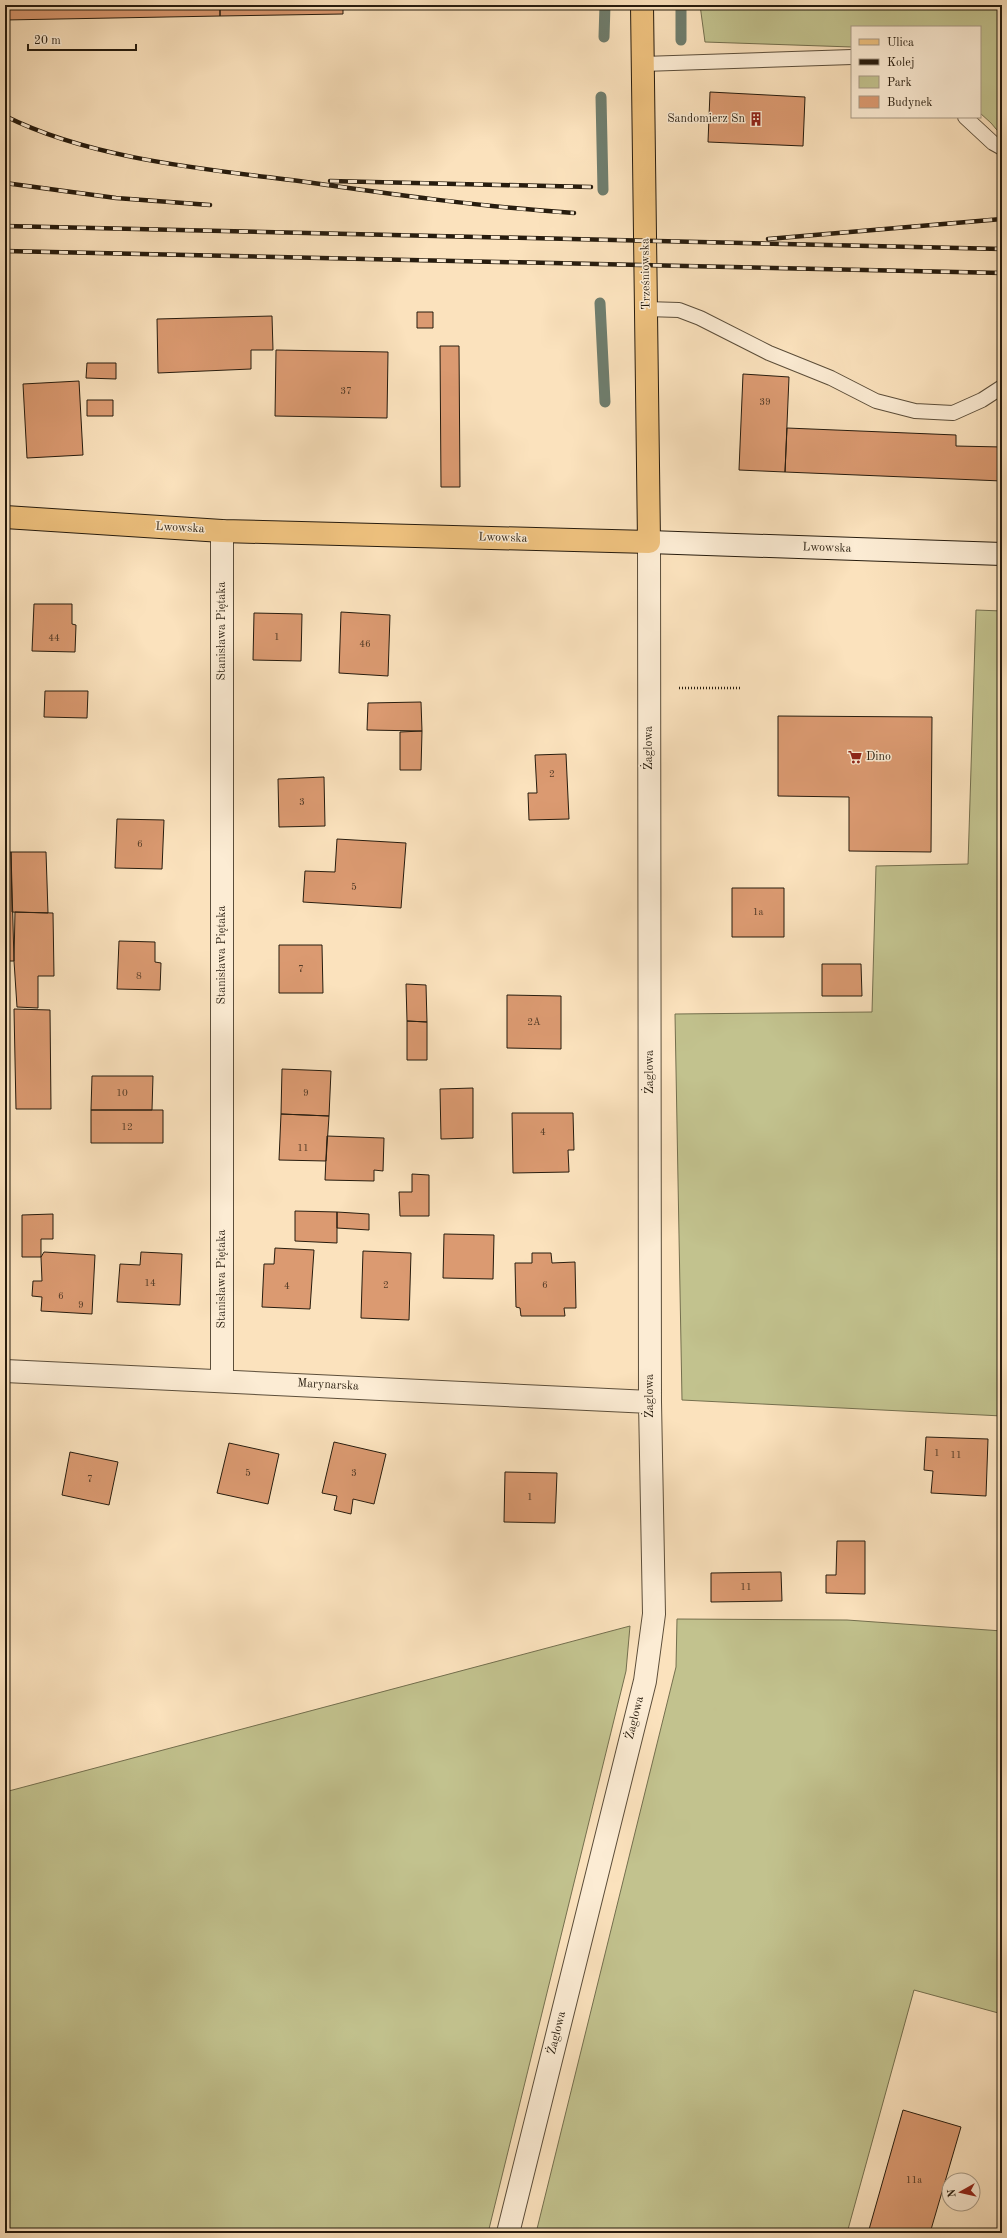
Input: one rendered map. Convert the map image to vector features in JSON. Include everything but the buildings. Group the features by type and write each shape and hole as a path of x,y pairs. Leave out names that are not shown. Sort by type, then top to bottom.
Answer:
{"main road":[{"name":"Trześniowska","path":"642,5 649,542"},
{"name":"Lwowska","path":"5,517 222,531 649,542"}],"street":[{"name":"Stanisława Piętaka","path":"222,531 222,1380"},
{"name":"Lwowska","path":"649,542 1002,554"},
{"name":"Żaglowa","path":"508,2233 645,1680 654,1614 650,1402 649,542"},
{"name":"Marynarska","path":"5,1371 222,1380 650,1402"}],"lane":[{"path":"643,64 851,57"},
{"path":"966,118 992,143 1002,148"},
{"path":"646,309 679,310 700,318 769,353 831,378 876,401 915,412 952,413 982,400 1002,387"}],"path":[{"path":"675,688 740,688"}],"green space":[{"path":"700,5 1002,5 1002,136 981,114 981,26 851,26 851,47 705,42"},
{"path":"976,610 1002,611 1002,1416 682,1400 675,1014 872,1012 876,866 968,864"},
{"path":"677,1619 847,1620 1002,1631 1002,2014 914,1990 847,2233 536,2233 676,1667"},
{"path":"630,1626 626,1671 488,2233 5,2233 5,1792"}],"waterway":[{"path":"604,37 605,5"},
{"path":"681,5 681,40"},
{"path":"601,97 603,190"},
{"path":"600,303 605,402"}],"railway":[{"path":"5,116 38,131 74,143 149,160 225,172 436,200 574,213"},
{"path":"330,181 591,187"},
{"path":"5,183 116,198 210,205"},
{"path":"768,239 1002,219"},
{"path":"5,226 1002,249"},
{"path":"5,251 1002,273"}],"place":[{"name":"Sandomierz Sn","path":"756,119"},
{"name":"Dino","path":"855,757"}]}
